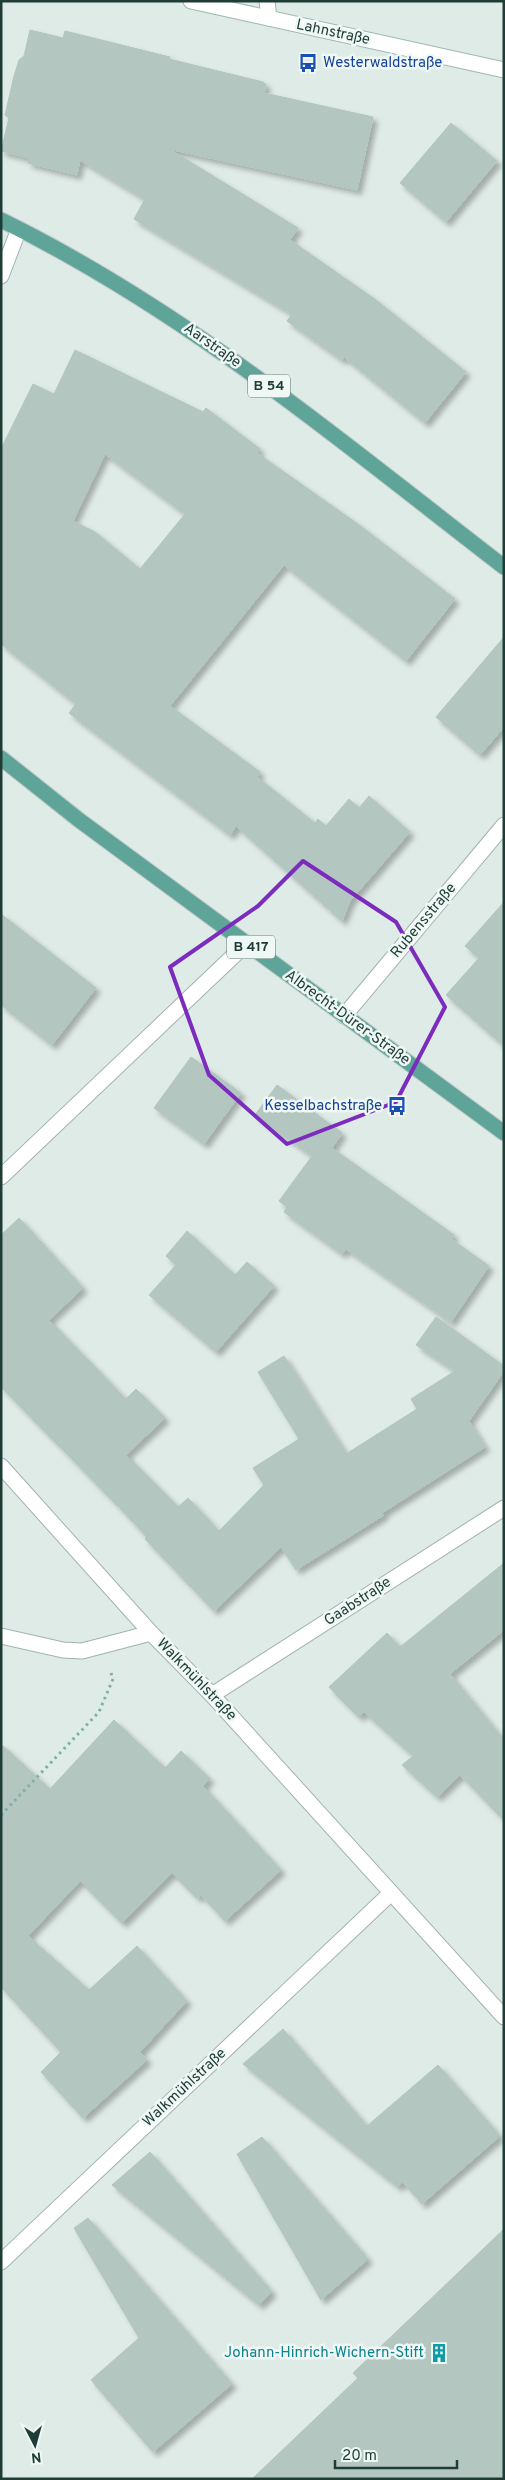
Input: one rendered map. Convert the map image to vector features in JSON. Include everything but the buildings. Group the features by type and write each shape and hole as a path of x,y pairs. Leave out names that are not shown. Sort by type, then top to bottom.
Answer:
{"main road":[{"name":"Aarstraße","path":"1,220 100,274 180,324 257,377 504,567"},
{"name":"Albrecht-Dürer-Straße","path":"1,758 79,820 246,944 502,1128"}],"street":[{"name":"Lahnstraße","path":"191,1 504,70"},
{"path":"267,1 269,18"},
{"path":"1,276 19,229"},
{"name":"Rubensstraße","path":"344,1016 504,825"},
{"path":"1,1177 246,944"},
{"name":"Walkmühlstraße","path":"1,1466 151,1633 212,1695 504,2017"},
{"name":"Gaabstraße","path":"212,1695 504,1508"},
{"path":"1,1636 62,1650 82,1651 151,1633"},
{"name":"Walkmühlstraße","path":"1,2262 391,1893"}],"path":[{"path":"1,1815 99,1712 113,1679 100,1647"}],"highlighted area":[{"path":"303,861 396,922 445,1007 396,1102 287,1144 209,1075 170,967 258,906"}],"place":[{"name":"Westerwaldstraße","path":"308,63"},
{"name":"Kesselbachstraße","path":"397,1106"},
{"name":"Johann-Hinrich-Wichern-Stift","path":"439,2353"}]}
